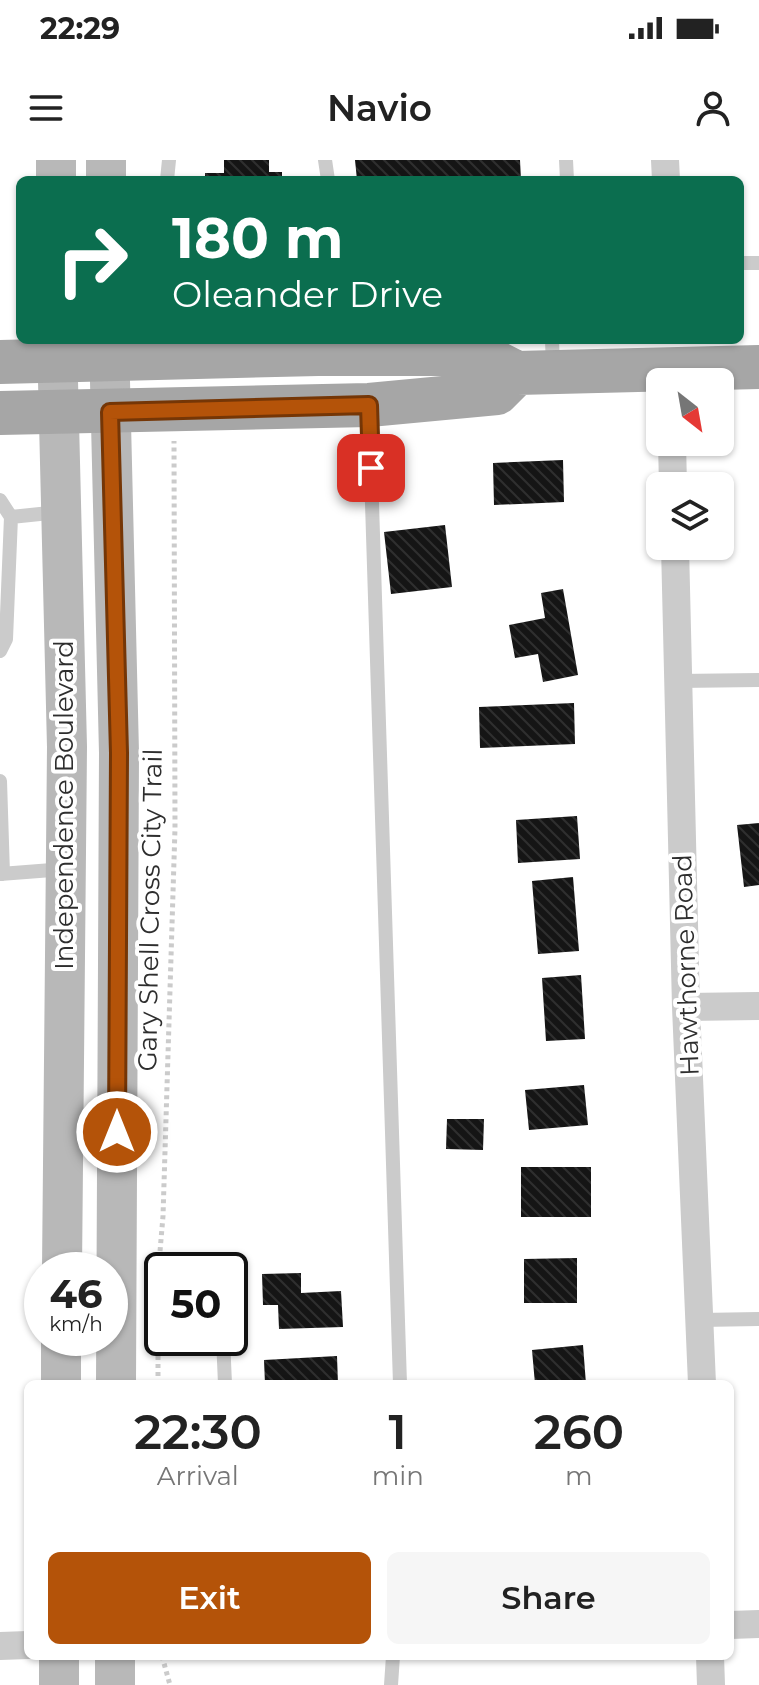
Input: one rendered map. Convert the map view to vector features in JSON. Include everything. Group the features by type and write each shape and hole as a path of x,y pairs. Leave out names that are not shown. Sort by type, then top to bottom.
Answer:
{"main road":[{"path":"0,362 57,350 317,347 480,354 541,362 742,363"},
{"name":"Independence Boulevard","path":"57,350 56,411 67,747 62,1252"},
{"name":"Independence Boulevard","path":"109,351 119,753 116,1380"},
{"path":"0,413 369,405 497,393 541,362"},
{"path":"61,1356 61,1380"},
{"path":"59,1660 59,1685"},
{"path":"115,1660 115,1685"}],"street":[{"name":"Hawthorne Road","path":"675,560 686,1007 702,1380"},
{"path":"686,1007 759,1006"},
{"path":"734,1625 759,1624"},
{"path":"0,1646 24,1645"},
{"path":"710,1660 711,1685"}],"lane":[{"path":"369,405 400,1380"},
{"path":"0,500 11,517 6,639 0,651"},
{"path":"11,517 59,512"},
{"path":"678,681 759,680"},
{"path":"0,781 2,874 66,869"},
{"path":"700,1320 759,1319"},
{"path":"224,1356 225,1380"},
{"path":"391,1685 393,1660"}],"path":[{"name":"Gary Shell Cross City Trail","path":"161,1252 175,828 174,436"},
{"name":"Gary Shell Cross City Trail","path":"158,1380 159,1356"},
{"path":"163,1660 170,1685"}],"building":[{"path":"224,160 269,160 269,172 282,172 282,176 205,176 205,173 224,173"},
{"path":"355,160 520,160 521,176 357,176"},
{"path":"563,460 564,502 494,505 493,463"},
{"path":"445,525 452,587 391,594 384,532"},
{"path":"563,589 578,675 543,682 538,654 515,658 509,625 545,618 541,593"},
{"path":"574,703 575,744 480,748 479,707"},
{"path":"577,816 580,859 518,863 516,820"},
{"path":"759,823 759,885 744,887 737,825"},
{"path":"573,877 579,951 538,954 532,881"},
{"path":"581,975 585,1039 546,1041 542,978"},
{"path":"584,1085 588,1125 529,1130 525,1090"},
{"path":"447,1119 484,1119 483,1150 446,1149"},
{"path":"521,1167 591,1167 591,1217 521,1217"},
{"path":"577,1258 577,1303 524,1303 524,1259"},
{"path":"301,1273 301,1293 341,1291 343,1327 279,1329 278,1305 263,1305 262,1274"},
{"path":"583,1345 586,1380 535,1380 532,1350"},
{"path":"337,1356 338,1380 265,1380 264,1360"}],"route":[{"path":"117,1132 119,753 110,412 369,405 371,468"}]}
